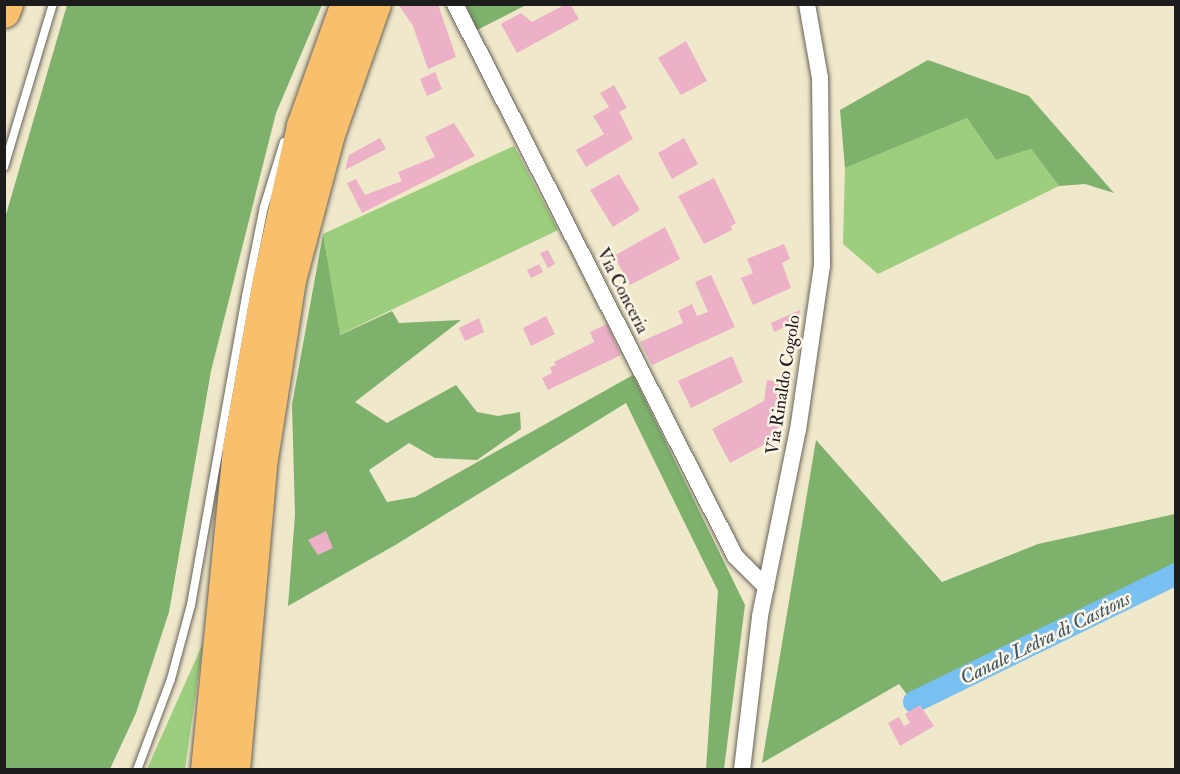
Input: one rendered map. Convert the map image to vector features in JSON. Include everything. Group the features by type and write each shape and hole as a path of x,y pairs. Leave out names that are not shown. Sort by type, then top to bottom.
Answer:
{"highway":[{"path":"4,12 7,4"},
{"path":"207,770 239,449 269,281 303,126 347,4"},
{"path":"234,770 262,459 290,280 329,134 375,4"}],"street":[{"name":"Via Conceria","path":"455,4 735,556 766,587"},
{"name":"Via Rinaldo Cogolo","path":"742,770 766,587 798,430 822,266 820,78 807,4"}],"lane":[{"path":"4,167 53,4"},
{"path":"136,770 171,679 191,605 264,207 289,127"}],"green space":[{"path":"67,5 322,5 276,113 211,371 169,612 136,713 110,769 5,769 5,218"},
{"path":"466,5 526,5 477,30"},
{"path":"928,60 1029,96 1114,193 1085,184 1059,186 1031,149 996,160 967,118 845,168 840,110"},
{"path":"967,118 996,160 1031,149 1059,186 878,274 843,244 845,168"},
{"path":"514,146 558,230 339,335 323,234"},
{"path":"323,234 340,335 392,311 399,323 461,320 355,402 387,423 456,385 477,412 498,416 520,412 521,429 477,460 435,458 409,443 369,470 387,502 415,497 633,375 745,605 724,769 706,769 718,591 626,403 397,544 288,606 295,515 292,405"},
{"path":"816,440 942,582 1038,544 1175,514 1175,563 911,700 899,684 762,763"},
{"path":"203,643 185,769 147,769"}],"building":[{"path":"398,4 438,4 456,57 428,69 413,26"},
{"path":"570,4 579,19 517,53 501,24 521,13 532,22"},
{"path":"686,41 707,81 681,95 658,58"},
{"path":"435,72 442,89 427,96 420,79"},
{"path":"614,85 627,108 619,112 633,139 586,167 576,150 604,134 593,116 609,107 600,93"},
{"path":"454,123 475,156 362,213 347,183 356,179 365,195 402,181 398,172 435,157 425,137"},
{"path":"380,138 386,149 345,170 349,155"},
{"path":"684,138 698,164 672,179 658,153"},
{"path":"619,174 640,210 613,227 590,190"},
{"path":"714,178 736,223 731,226 732,230 704,244 678,196"},
{"path":"665,227 680,259 630,285 614,256"},
{"path":"784,244 790,259 782,263 791,288 753,305 741,278 753,273 747,259"},
{"path":"548,250 555,264 548,268 540,253"},
{"path":"539,264 543,272 531,278 527,270"},
{"path":"711,275 735,327 652,365 640,342 683,323 678,311 692,304 697,316 708,312 695,282"},
{"path":"800,310 794,344 787,343 789,325 774,332 771,323"},
{"path":"546,316 555,334 531,346 523,328"},
{"path":"479,318 484,332 465,341 459,328"},
{"path":"607,324 621,355 548,390 542,378 552,373 550,367 556,365 554,362 594,342 590,332"},
{"path":"732,356 743,382 691,408 678,381"},
{"path":"767,380 789,384 780,436 730,463 712,429 764,401"},
{"path":"326,531 333,548 318,555 308,540"},
{"path":"920,705 934,726 900,746 888,723 899,717 904,726 910,723 905,714"}],"waterway":[{"name":"Canale Ledra di Castions","path":"914,702 1176,574"}]}
